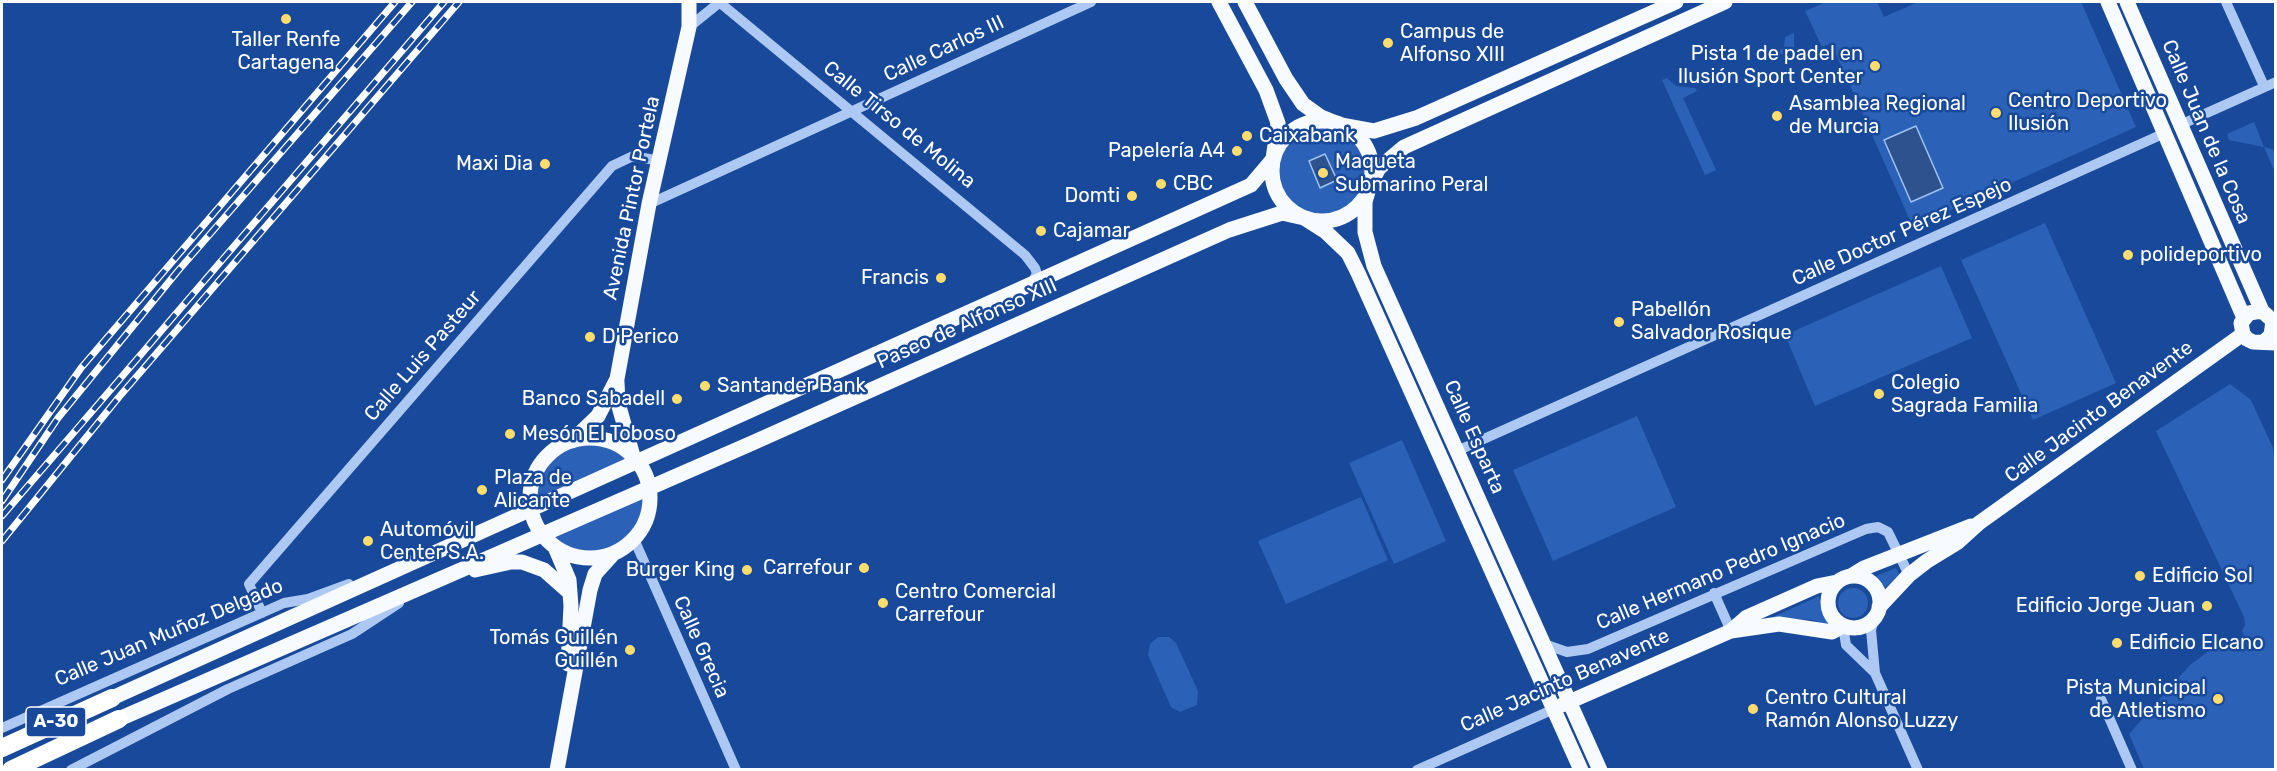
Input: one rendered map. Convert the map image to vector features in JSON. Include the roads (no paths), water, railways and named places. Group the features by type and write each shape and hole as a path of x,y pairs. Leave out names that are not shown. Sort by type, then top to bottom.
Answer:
{"highway":[{"name":"A-30","path":"2,748 112,698"},
{"name":"A-30","path":"11,770 119,719"}],"main road":[{"path":"689,27 690,2"},
{"path":"1219,2 1276,113 1279,132 1274,159 1273,180 1276,190 1289,208 1304,218 1329,220 1345,215 1359,204 1386,160 1404,147 1725,2"},
{"path":"1245,2 1294,93 1312,112 1352,131 1365,146 1371,165 1370,184"},
{"path":"1274,159 1282,141 1303,125 1321,121 1374,131 1396,126 1676,2"},
{"name":"Calle Juan de la Cosa","path":"2109,2 2244,318"},
{"name":"Calle Juan de la Cosa","path":"2127,2 2250,287 2271,313"},
{"name":"Avenida Pintor Portela","path":"636,459 618,404 617,379 649,204 689,27"},
{"name":"Paseo de Alfonso XIII","path":"636,459 1239,193 1260,177 1274,159"},
{"name":"Calle Esparta","path":"1370,184 1364,220 1368,251 1600,770"},
{"name":"Paseo de Alfonso XIII","path":"650,486 750,444 1229,230 1272,214 1293,214 1304,218"},
{"name":"Calle Esparta","path":"1304,218 1335,239 1348,254 1358,273 1581,770"},
{"path":"2249,313 2271,313 2273,328 2271,341 2253,342 2243,334 2244,318 2249,313"},
{"name":"Calle Jacinto Benavente","path":"1876,613 1909,575 1958,542 1979,523 2243,334"},
{"name":"Avenida Pintor Portela","path":"572,441 598,416 617,379"},
{"path":"557,770 566,708 595,574 616,551 634,539 646,517 650,486 636,459 609,441 591,438 572,441 556,448 538,468 530,492 531,510 541,533 555,547 564,564 570,593 566,708"},
{"path":"531,510 636,459"},
{"path":"119,719 650,486"},
{"name":"Calle Juan Muñoz Delgado","path":"112,698 531,510"},
{"name":"Calle Jacinto Benavente","path":"1731,631 1747,617 1817,586 1844,579 1899,554 1979,523"},
{"path":"555,547 585,557 616,551"},
{"path":"434,580 511,561 522,562 544,570 570,593"},
{"path":"1864,578 1875,587 1876,613 1860,627 1843,626 1833,618 1828,606 1829,593 1844,579 1864,578"},
{"name":"Calle Jacinto Benavente","path":"1554,709 1731,631 1779,624 1832,632 1843,626"}],"street":[{"path":"689,27 720,2"},
{"name":"Calle Tirso de Molina","path":"720,2 827,94 852,110 1025,255 1033,264 1036,274 1029,287"},
{"name":"Calle Carlos III","path":"649,204 1090,2"},
{"path":"2227,5 2265,87"},
{"path":"2180,125 2276,82"},
{"name":"Calle Doctor Pérez Espejo","path":"1457,451 2165,133"},
{"name":"Calle Luis Pasteur","path":"262,613 249,584 604,175 621,160 633,156 660,161"},
{"name":"Calle Hermano Pedro Ignacio","path":"1544,644 1567,652 1588,649 1866,529 1878,527 1888,532 1899,554"},
{"name":"Calle Grecia","path":"634,539 736,770"},
{"path":"1899,554 1909,575"},
{"name":"Calle Juan Muñoz Delgado","path":"2,728 262,613 422,558"},
{"path":"71,770 228,688 352,634 434,580"},
{"path":"1714,593 1731,631"},
{"path":"1876,613 1871,630 1875,673 1918,770"},
{"path":"1843,626 1846,645 1875,673"},
{"path":"2101,699 2132,770"},
{"name":"Calle Jacinto Benavente","path":"1417,770 1554,709"}],"railway":[{"path":"2,480 81,368 395,2"},
{"path":"2,501 58,418 177,272 412,2"},
{"path":"2,516 444,2"},
{"path":"2,541 119,397 459,2"}],"place":[{"name":"Taller Renfe Cartagena","path":"286,19"},
{"name":"Campus de Alfonso XIII","path":"1388,43"},
{"name":"Pista 1 de padel en Ilusión Sport Center","path":"1875,66"},
{"name":"Centro Deportivo Ilusión","path":"1996,113"},
{"name":"Asamblea Regional de Murcia","path":"1777,116"},
{"name":"Caixabank","path":"1247,136"},
{"name":"Papelería A4","path":"1237,151"},
{"name":"Maxi Dia","path":"545,164"},
{"name":"Maqueta Submarino Peral","path":"1323,173"},
{"name":"CBC","path":"1161,184"},
{"name":"Domti","path":"1132,196"},
{"name":"Cajamar","path":"1041,231"},
{"name":"polideportivo","path":"2128,255"},
{"name":"Francis","path":"941,278"},
{"name":"Pabellón Salvador Rosique","path":"1619,322"},
{"name":"D'Perico","path":"590,337"},
{"name":"Santander Bank","path":"705,386"},
{"name":"Colegio Sagrada Familia","path":"1879,394"},
{"name":"Banco Sabadell","path":"677,399"},
{"name":"Mesón El Toboso","path":"510,434"},
{"name":"Plaza de Alicante","path":"482,490"},
{"name":"Automóvil Center S.A.","path":"368,541"},
{"name":"Carrefour","path":"864,568"},
{"name":"Burger King","path":"747,570"},
{"name":"Edificio Sol","path":"2140,576"},
{"name":"Centro Comercial Carrefour","path":"883,603"},
{"name":"Edificio Jorge Juan","path":"2207,606"},
{"name":"Edificio Elcano","path":"2117,643"},
{"name":"Tomás Guillén Guillén","path":"630,650"},
{"name":"Pista Municipal de Atletismo","path":"2218,699"},
{"name":"Centro Cultural Ramón Alonso Luzzy","path":"1753,709"}]}
